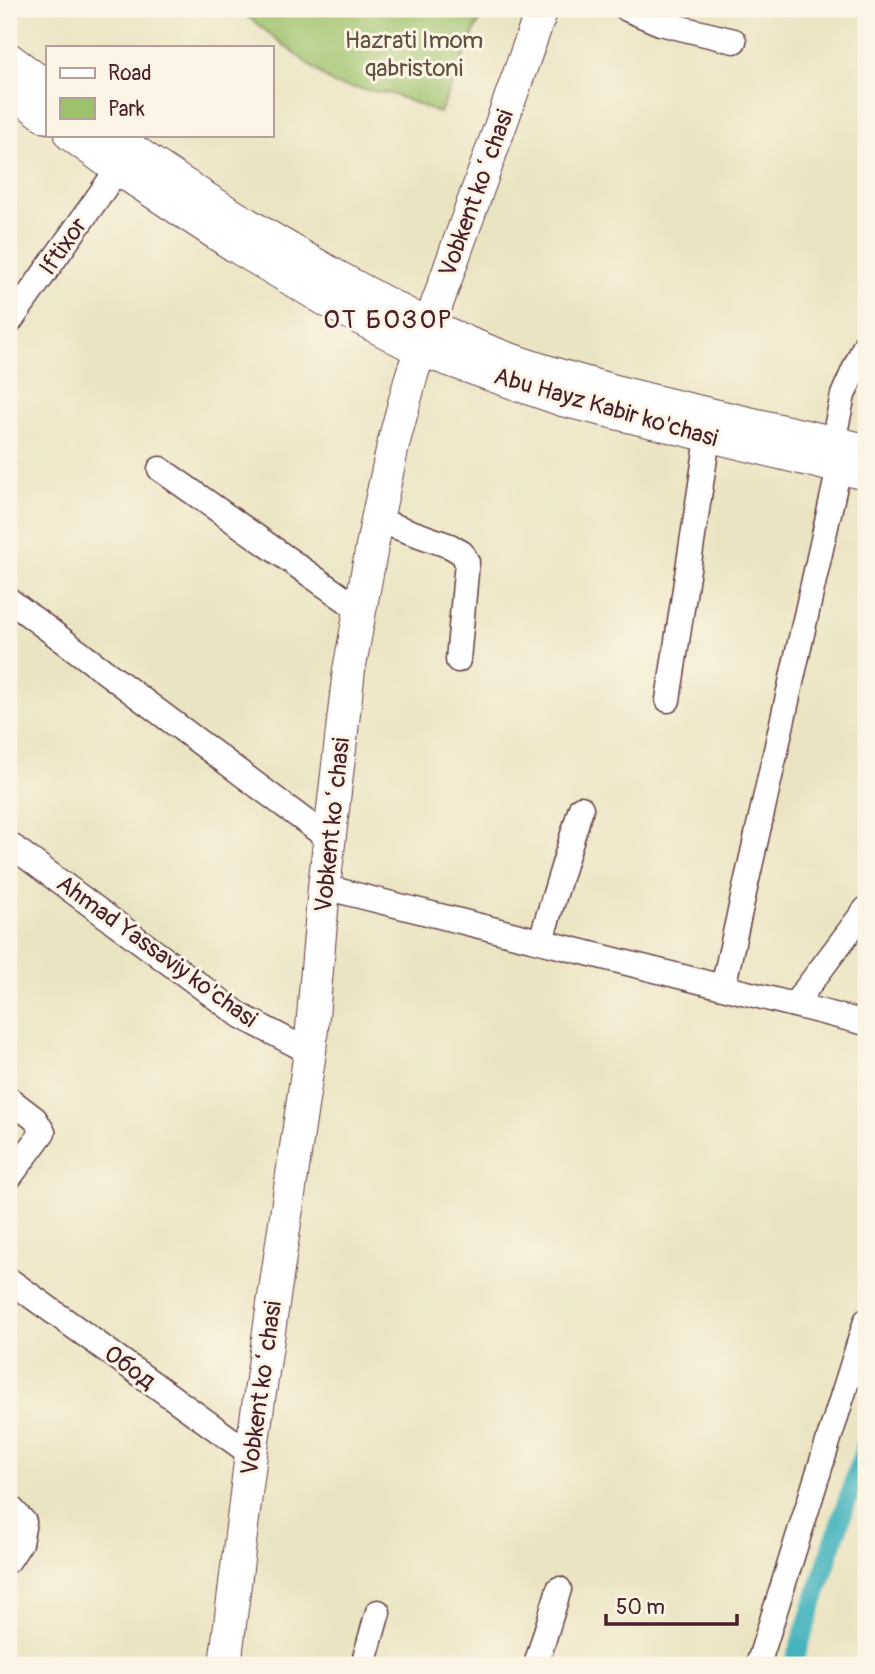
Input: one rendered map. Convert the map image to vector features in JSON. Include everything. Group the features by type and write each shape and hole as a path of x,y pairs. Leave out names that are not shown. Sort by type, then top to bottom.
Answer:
{"main road":[{"name":"Vobkent koʻchasi","path":"225,1665 251,1454 310,1052 324,887 349,670 377,520 402,408 424,338 542,9"},
{"path":"9,59 46,86"},
{"path":"9,89 46,116"},
{"name":"Abu Hayz Kabir ko'chasi","path":"72,136 235,246 329,302 424,338 562,400 708,438 846,461 866,450"},
{"name":"Abu Hayz Kabir ko'chasi","path":"114,136 424,338 508,358 588,384 713,416 846,461"}],"street":[{"path":"627,9 660,23 734,41"},
{"name":"Iftixor","path":"9,323 118,169"},
{"path":"723,987 846,461 844,395 866,343"},
{"path":"668,699 708,438"},
{"path":"160,469 360,610"},
{"path":"377,520 450,546 462,553 467,562 458,660"},
{"path":"9,600 329,839"},
{"path":"541,940 582,808"},
{"name":"Ahmad Yassaviy ko'chasi","path":"9,844 241,1016 310,1052"},
{"path":"324,887 866,1023"},
{"path":"794,1005 866,909"},
{"path":"9,1099 35,1119 43,1132 9,1178"},
{"name":"Обод","path":"9,1280 251,1454"},
{"path":"758,1665 866,1321"},
{"path":"9,1506 24,1522 20,1543 9,1560"},
{"path":"536,1665 559,1589"},
{"path":"363,1665 378,1612"}],"green space":[{"name":"Hazrati Imom qabristoni","path":"238,9 484,9 440,113 391,94 335,85"}],"waterway":[{"path":"793,1665 866,1443"}],"district":[{"name":"ОТ БОЗОР","path":"388,319"}]}
